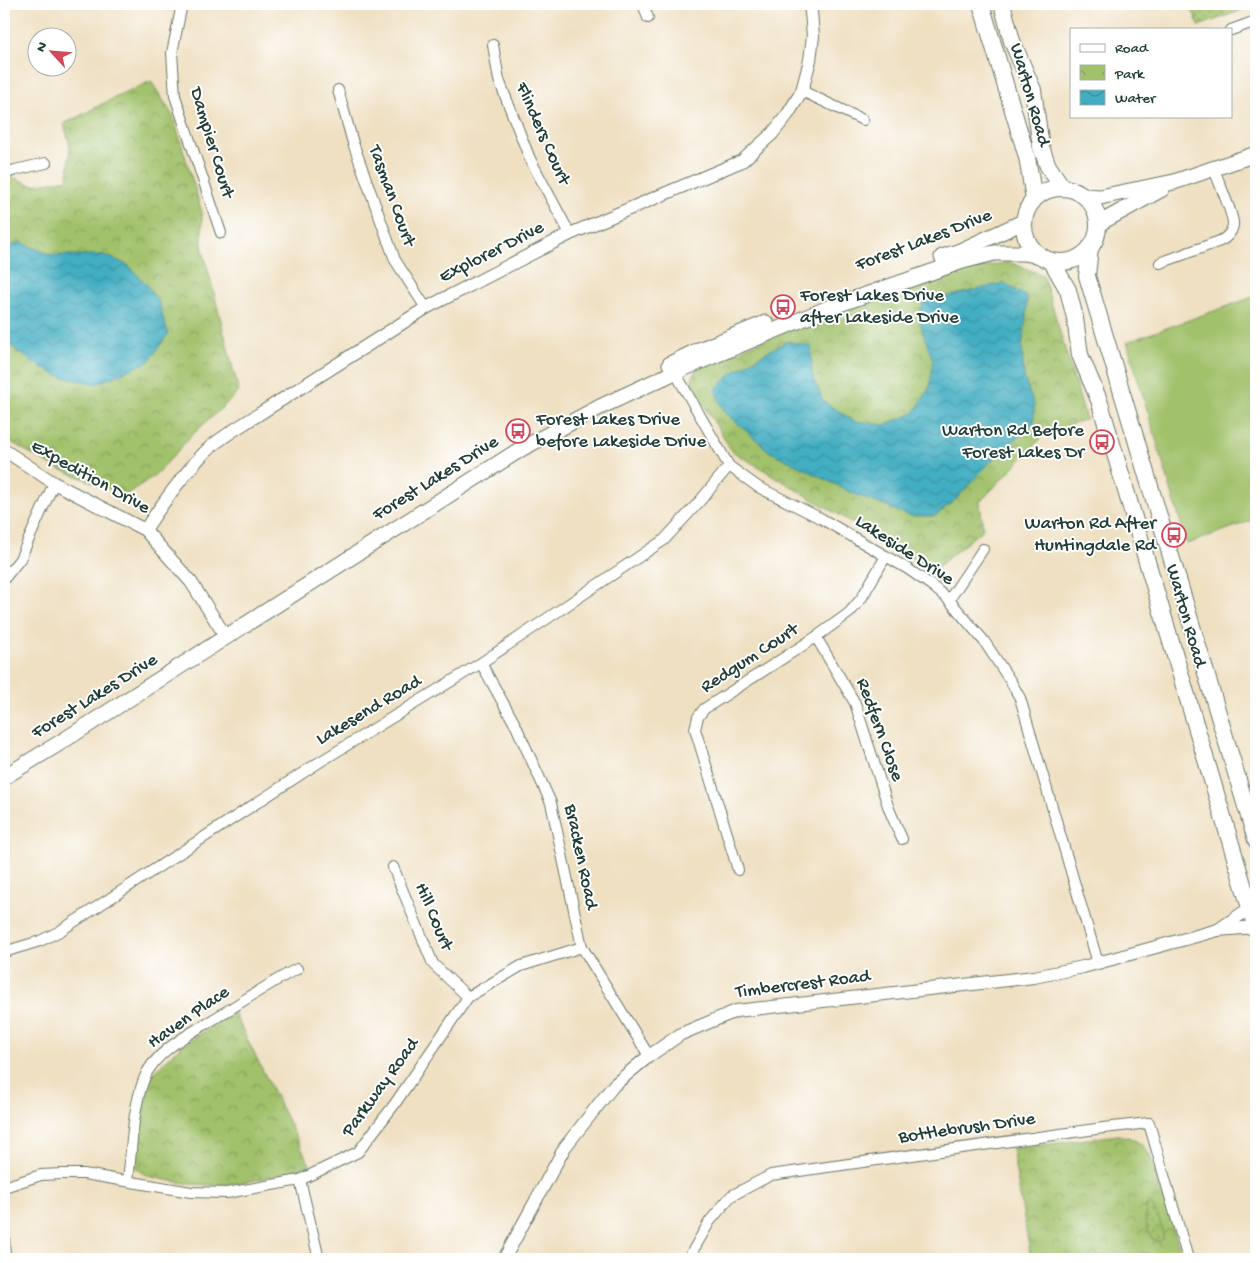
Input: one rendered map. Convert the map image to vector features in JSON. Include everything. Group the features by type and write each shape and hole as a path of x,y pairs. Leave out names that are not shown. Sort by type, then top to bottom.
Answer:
{"main road":[{"name":"Warton Road","path":"981,4 1027,157 1034,199"},
{"name":"Warton Road","path":"1002,4 1012,40 1033,90 1041,148 1048,166 1062,188"},
{"path":"1085,196 1100,197 1174,182 1256,154"},
{"path":"1090,248 1082,256 1062,263 1052,262 1037,254 1029,245 1024,234 1023,222 1026,210 1034,199 1042,193 1062,188 1074,190 1085,196 1092,204 1098,224 1174,182"},
{"name":"Forest Lakes Drive","path":"4,766 224,633 521,449 673,368 699,350 827,298 960,251 1023,222"},
{"name":"Warton Road","path":"1098,224 1096,237 1090,248 1086,276 1256,840"},
{"name":"Forest Lakes Drive","path":"673,368 831,307 963,261 994,253 1037,254"},
{"name":"Warton Road","path":"1052,262 1070,296 1080,355 1099,400 1253,907 1256,927"},
{"name":"Forest Lakes Drive","path":"4,777 58,744 224,633"}],"street":[{"name":"Dampier Court","path":"182,4 172,53 175,96 221,233"},
{"path":"643,4 648,18"},
{"name":"Explorer Drive","path":"145,530 164,500 210,447 426,308 570,234 742,161 772,134 788,114 802,91 810,60 812,36 809,4"},
{"path":"1232,30 1256,21"},
{"name":"Flinders Court","path":"493,45 499,80 530,159 570,234"},
{"name":"Tasman Court","path":"338,90 353,143 395,260 426,308"},
{"path":"802,91 862,120"},
{"path":"4,174 46,163"},
{"path":"1160,262 1220,242 1230,232 1233,222 1214,169"},
{"name":"Lakeside Drive","path":"673,368 729,466 758,487 822,519 908,569 949,600 984,641 1020,698 1098,963"},
{"name":"Expedition Drive","path":"4,450 54,483 145,530 191,582 224,633"},
{"name":"Lakesend Road","path":"4,952 40,942 60,931 318,762 481,663 664,540 729,466"},
{"path":"4,579 20,558 54,483"},
{"path":"949,600 983,549"},
{"name":"Redgum Court","path":"738,870 694,729 698,717 704,709 816,637 849,613 861,600 886,556"},
{"name":"Redfern Close","path":"816,637 855,703 889,809 902,839"},
{"name":"Bracken Road","path":"481,663 516,726 551,803 582,947 649,1056"},
{"name":"Hill Court","path":"393,867 433,964 468,997"},
{"name":"Timbercrest Road","path":"1218,930 1253,907"},
{"name":"Timbercrest Road","path":"504,1259 565,1147 614,1084 649,1056 681,1034 736,1011 1034,977 1098,963 1218,930 1256,927"},
{"name":"Parkway Road","path":"4,1186 40,1175 84,1174 191,1192 227,1193 300,1180 358,1152 394,1105 468,997 522,966 582,947"},
{"name":"Haven Place","path":"128,1180 138,1101 144,1077 154,1062 172,1046 276,980 297,969"},
{"name":"Bottlebrush Drive","path":"688,1259 710,1221 730,1196 771,1175 1149,1123 1188,1259"},
{"path":"300,1180 320,1259"},
{"path":"4,1237 5,1259"}],"green space":[{"path":"1190,4 1256,4 1256,5 1199,26"},
{"path":"151,81 173,116 202,212 202,246 239,392 192,435 157,474 125,495 54,467 4,438 4,180 12,177 32,185 68,179 70,146 64,124"},
{"path":"1009,262 1043,275 1086,419 1046,433 980,502 983,529 933,571 732,451 693,388 692,379 697,368 815,319 941,276"},
{"path":"1256,296 1256,519 1187,544 1127,342"},
{"path":"233,1011 310,1165 256,1180 222,1185 186,1183 156,1178 140,1172 134,1164 146,1087 154,1073 174,1052"},
{"path":"1118,1135 1137,1141 1150,1155 1183,1259 1031,1259 1012,1149"},
{"path":"1149,1202 1162,1229 1163,1239 1159,1242 1151,1238 1146,1224 1145,1211"}],"water":[{"path":"19,242 52,255 104,255 128,265 146,284 159,303 168,334 149,361 96,384 58,376 32,362 13,348 4,334 4,250"},
{"path":"1004,283 1027,297 1022,348 1024,377 1034,405 1034,423 994,458 956,499 935,516 910,516 854,494 769,451 724,411 715,390 731,374 766,352 788,341 811,346 812,374 823,401 854,421 885,425 914,413 930,387 933,361 918,317 924,302"}],"place":[{"name":"Forest Lakes Drive after Lakeside Drive","path":"783,307"},
{"name":"Forest Lakes Drive before Lakeside Drive","path":"518,431"},
{"name":"Warton Rd Before Forest Lakes Dr","path":"1102,442"},
{"name":"Warton Rd After Huntingdale Rd","path":"1174,535"}]}
